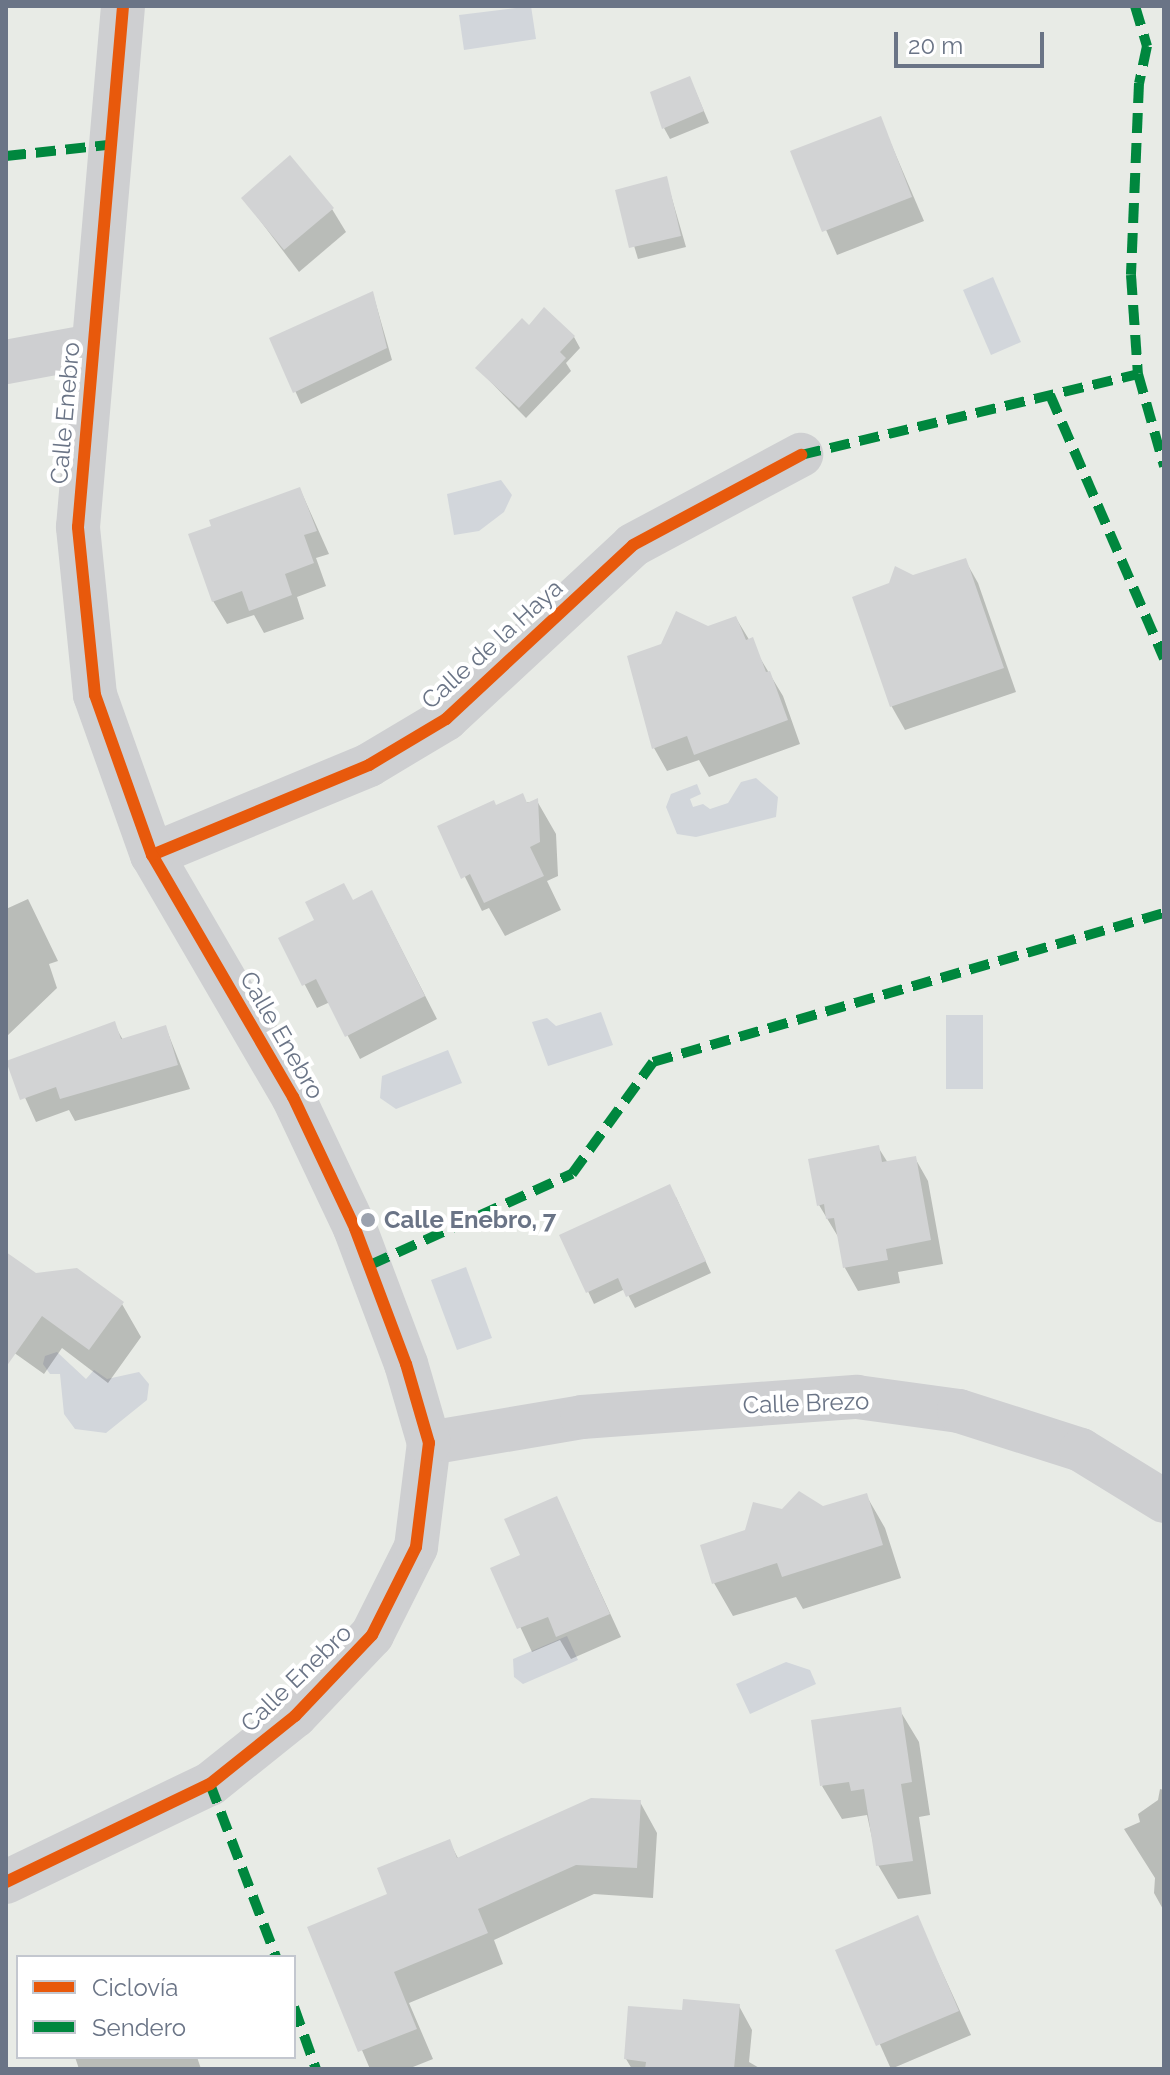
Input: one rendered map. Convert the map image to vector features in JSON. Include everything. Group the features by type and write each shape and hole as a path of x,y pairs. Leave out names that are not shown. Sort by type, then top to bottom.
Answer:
{"street":[{"name":"Calle Enebro","path":"6,1882 210,1784 295,1716 372,1635 416,1547 429,1443 406,1364 360,1241 293,1097 152,855 95,695 78,527 123,6"},
{"name":"Calle Enebro","path":"6,362 92,346"},
{"name":"Calle de la Haya","path":"152,855 369,765 446,719 633,545 801,455"},
{"name":"Calle Brezo","path":"429,1443 582,1417 857,1397 959,1411 1081,1450 1164,1501"}],"shaded area":[{"path":"6,6 1164,6 1164,2069 6,2069"},
{"path":"531,6 536,39 464,50 459,15"},
{"path":"993,277 1021,342 991,355 963,290"},
{"path":"501,480 512,495 504,512 479,531 454,535 447,494"},
{"path":"756,778 778,797 776,817 696,837 677,834 666,807 671,794 697,784 701,794 690,799 693,807 703,804 710,809 728,803 741,782"},
{"path":"601,1012 613,1045 548,1066 532,1022 547,1018 556,1026"},
{"path":"946,1015 983,1015 983,1089 946,1089"},
{"path":"448,1050 462,1083 396,1109 380,1098 382,1076"},
{"path":"466,1267 492,1338 457,1350 431,1280"},
{"path":"57,1352 86,1379 94,1370 107,1379 139,1372 149,1384 147,1400 106,1433 75,1429 64,1414 60,1374 50,1374 43,1364 45,1356"},
{"path":"567,1636 578,1660 523,1684 514,1677 513,1659"},
{"path":"786,1662 810,1670 816,1684 750,1714 736,1684"}],"building":[{"path":"690,76 704,111 662,129 650,92"},
{"path":"881,116 912,197 822,232 790,151"},
{"path":"290,155 334,208 284,250 241,198"},
{"path":"667,176 681,236 629,248 615,190"},
{"path":"373,291 387,348 293,393 269,338"},
{"path":"544,307 575,336 560,352 566,358 519,408 475,368 522,318 529,325"},
{"path":"300,487 317,531 304,535 314,563 285,574 292,595 249,611 242,591 212,602 188,534 211,526 209,520"},
{"path":"966,558 1004,668 890,707 852,597 889,583 895,566 913,575"},
{"path":"676,611 708,626 736,616 746,640 753,637 766,672 770,671 788,720 694,755 687,736 652,749 627,656 661,644"},
{"path":"523,793 527,803 538,798 540,842 530,847 544,876 484,903 470,874 461,879 437,826 494,800 496,805"},
{"path":"344,883 353,900 372,890 425,996 345,1037 316,979 302,986 278,938 314,920 305,902"},
{"path":"115,1021 121,1039 166,1025 178,1065 60,1099 56,1087 20,1100 6,1061"},
{"path":"879,1145 882,1162 916,1156 931,1240 886,1249 888,1260 843,1268 834,1218 826,1219 824,1204 817,1206 808,1159"},
{"path":"670,1184 706,1261 626,1297 618,1278 586,1293 559,1235"},
{"path":"6,1252 36,1273 77,1268 124,1302 89,1350 42,1316 6,1367"},
{"path":"799,1491 823,1506 867,1493 883,1545 782,1577 777,1563 712,1584 700,1545 745,1530 753,1502 782,1509"},
{"path":"557,1496 610,1614 556,1637 548,1617 517,1629 490,1568 520,1555 504,1519"},
{"path":"901,1707 912,1782 901,1784 913,1861 876,1866 864,1789 851,1791 849,1782 820,1786 811,1720"},
{"path":"591,1798 641,1800 637,1868 576,1865 478,1909 488,1933 394,1972 417,2029 358,2052 307,1927 387,1894 377,1868 450,1839 457,1858"},
{"path":"918,1915 959,2011 876,2046 835,1950"},
{"path":"683,1999 740,2004 734,2069 645,2069 646,2062 624,2059 628,2006 682,2010"}],"marked path":[{"path":"1135,6 1147,46 1139,83 1131,275 1138,374 1164,466"},
{"path":"6,156 108,145"},
{"path":"801,455 1138,374"},
{"path":"1050,395 1164,658"},
{"path":"370,1265 572,1174 653,1062 1164,913"},
{"path":"210,1784 275,1955"},
{"path":"296,2013 316,2069"}],"cycle path":[{"path":"6,1882 210,1784 295,1716 372,1635 416,1547 429,1443 406,1364 355,1228 293,1097 152,855 95,695 78,527 123,6"},
{"path":"152,855 369,765 446,719 633,545 801,455"}],"place":[{"name":"Calle Enebro, 7","path":"368,1220"}]}
